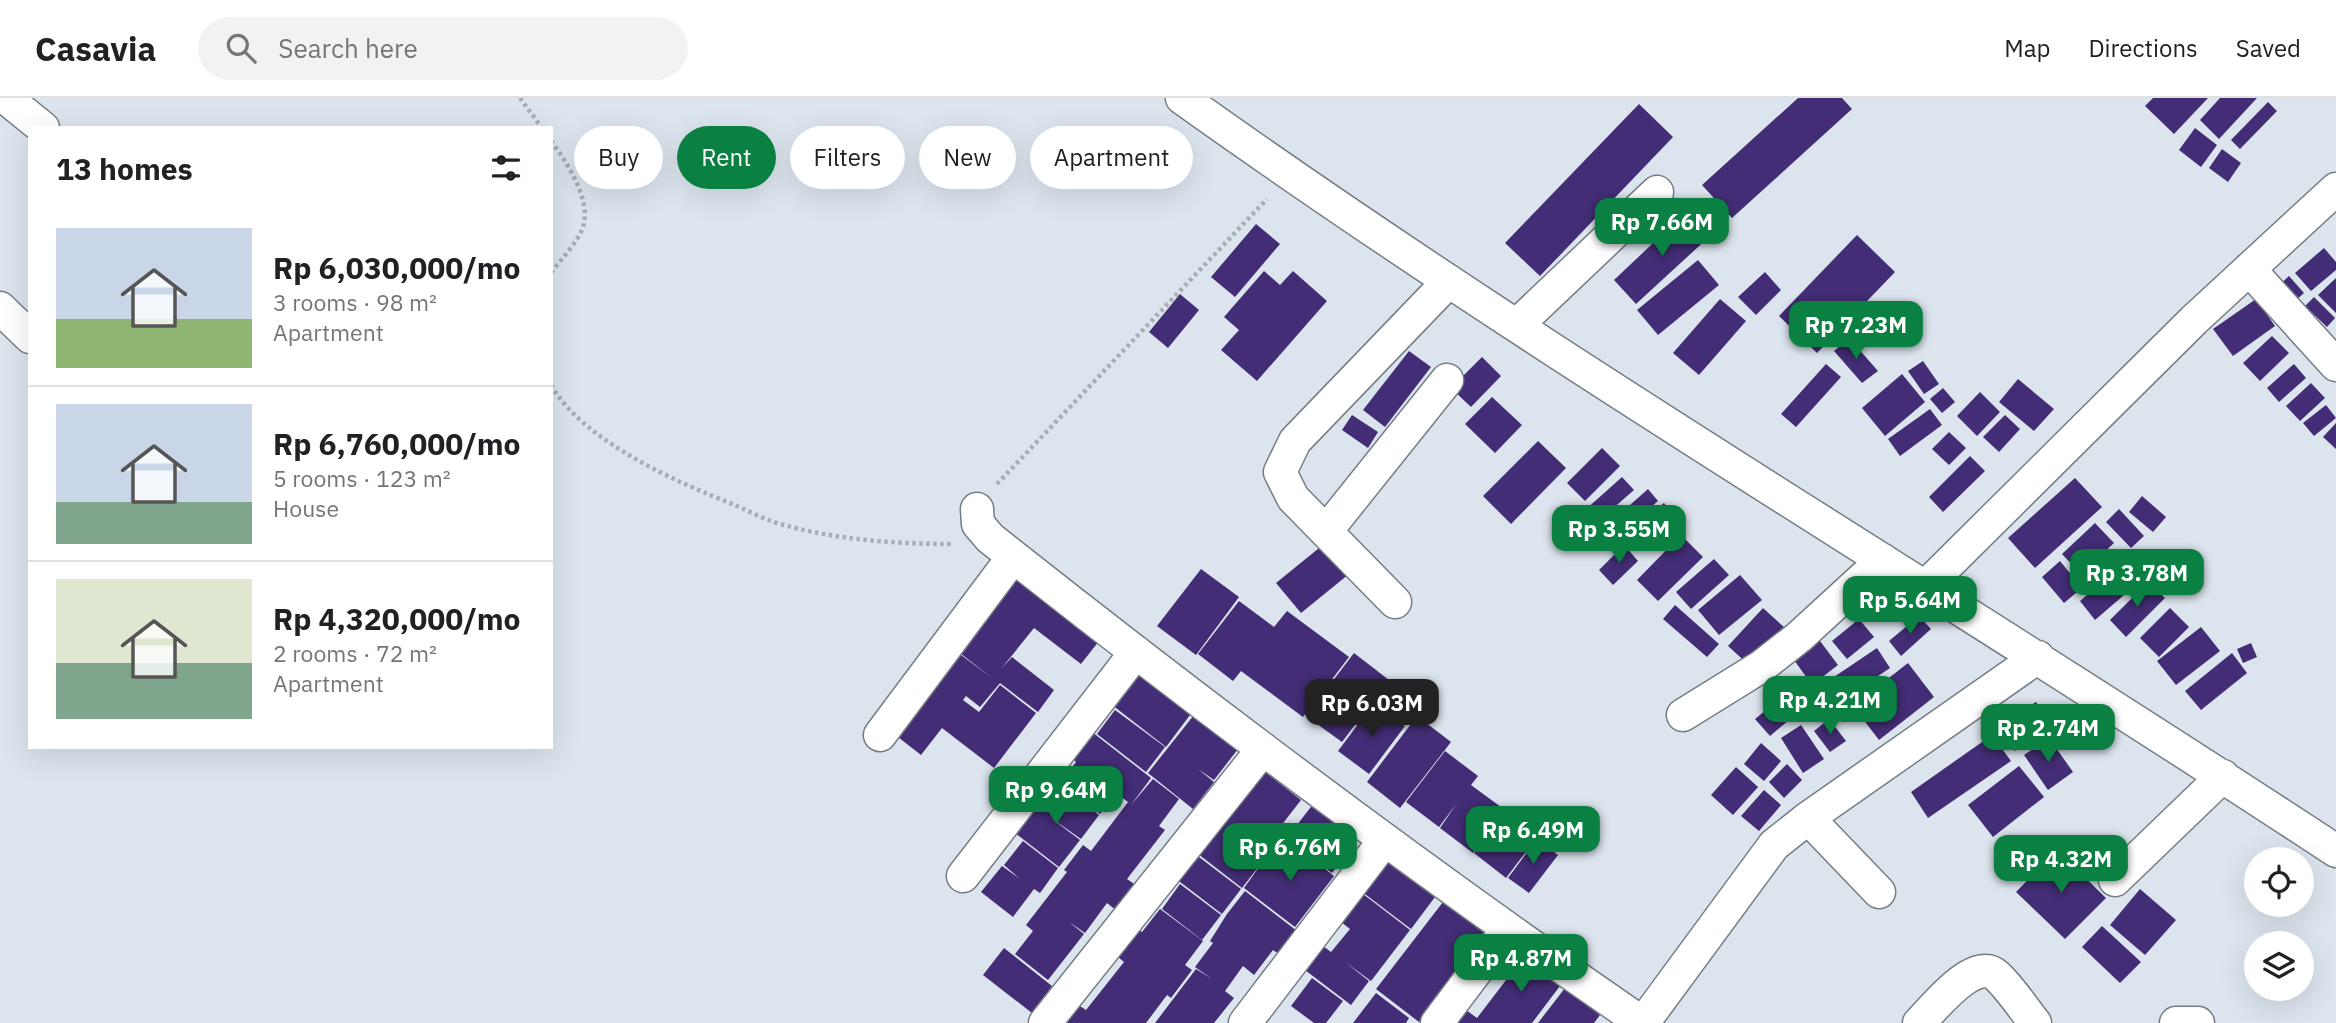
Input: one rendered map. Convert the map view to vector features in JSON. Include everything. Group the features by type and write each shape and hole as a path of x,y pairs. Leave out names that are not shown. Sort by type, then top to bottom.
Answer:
{"street":[{"path":"6,98 41,126"},
{"path":"1182,98 1290,175 1449,281 2038,657 2336,851"},
{"path":"1925,587 2249,269 2336,189"},
{"path":"1517,325 1657,192"},
{"path":"2249,269 2336,365"},
{"path":"1395,602 1293,498 1280,472 1295,440 1449,281"},
{"path":"0,308 28,335"},
{"path":"1327,530 1447,380"},
{"path":"977,509 978,524 1001,548 1384,841 1642,1023 1774,845 1808,818 2038,657"},
{"path":"880,735 1001,548"},
{"path":"1683,715 1762,666 1884,560"},
{"path":"963,876 1136,652"},
{"path":"1045,1023 1263,749"},
{"path":"2115,880 2223,776"},
{"path":"1808,818 1879,892"},
{"path":"1245,1023 1384,841"},
{"path":"1437,1023 1507,930"},
{"path":"1919,1023 1969,974 1983,970 1995,973 2035,1023"},
{"path":"2176,1023 2198,1023"}],"path":[{"path":"520,98 541,126"},
{"path":"553,144 569,166 582,197 584,227 553,269"},
{"path":"977,509 1102,370 1290,175"},
{"path":"553,388 561,402 624,453 695,489 783,525 887,544 961,544 1001,548"}],"building":[{"path":"1798,98 1842,98 1852,109 1732,218 1702,185"},
{"path":"2153,98 2208,98 2174,134 2145,106"},
{"path":"2220,98 2257,98 2219,139 2200,120"},
{"path":"2268,102 2277,111 2240,149 2231,140"},
{"path":"1639,104 1673,137 1540,276 1505,243"},
{"path":"2195,128 2217,145 2201,167 2179,150"},
{"path":"2222,149 2241,163 2228,182 2209,168"},
{"path":"1687,211 1710,236 1636,304 1614,280"},
{"path":"1256,224 1280,244 1235,297 1211,277"},
{"path":"1857,235 1895,272 1817,353 1779,316"},
{"path":"2324,248 2336,262 2336,270 2311,291 2295,273"},
{"path":"1698,260 1719,285 1658,335 1637,310"},
{"path":"1264,271 1280,285 1293,271 1327,301 1257,381 1221,350 1239,330 1224,317"},
{"path":"1765,272 1781,290 1756,315 1738,297"},
{"path":"2289,276 2304,293 2294,302 2279,285"},
{"path":"2336,278 2336,313 2318,295"},
{"path":"1180,294 1199,310 1168,348 1149,332"},
{"path":"2314,297 2335,318 2327,327 2305,306"},
{"path":"1720,299 1746,321 1699,375 1673,353"},
{"path":"2256,299 2275,326 2233,356 2213,329"},
{"path":"2272,336 2289,353 2260,381 2243,363"},
{"path":"1849,338 1878,371 1862,383 1834,351"},
{"path":"1409,351 1431,367 1385,427 1363,410"},
{"path":"1482,357 1501,376 1471,407 1451,388"},
{"path":"1923,361 1939,384 1924,394 1908,371"},
{"path":"1826,364 1841,377 1796,427 1781,414"},
{"path":"2294,364 2306,378 2279,402 2267,388"},
{"path":"1902,374 1925,402 1885,436 1862,408"},
{"path":"2018,379 2054,409 2034,431 1999,402"},
{"path":"2311,383 2325,398 2300,421 2286,406"},
{"path":"1943,388 1955,402 1942,413 1930,399"},
{"path":"1980,392 2000,412 1977,436 1957,416"},
{"path":"1492,397 1522,425 1495,453 1465,424"},
{"path":"2326,405 2336,418 2314,436 2303,423"},
{"path":"1930,409 1942,425 1900,456 1888,439"},
{"path":"1352,415 1378,432 1368,448 1342,430"},
{"path":"2005,415 2020,429 1999,452 1983,437"},
{"path":"2336,423 2336,449 2323,437"},
{"path":"1949,432 1966,448 1949,465 1932,449"},
{"path":"1538,441 1566,468 1511,524 1483,496"},
{"path":"1602,448 1620,466 1585,501 1567,483"},
{"path":"1970,456 1985,471 1943,512 1929,497"},
{"path":"1622,477 1634,490 1595,524 1584,511"},
{"path":"2075,478 2102,507 2035,568 2008,538"},
{"path":"1648,489 1658,501 1613,540 1603,529"},
{"path":"2142,496 2166,517 2153,532 2129,512"},
{"path":"1664,503 1678,520 1639,551 1625,534"},
{"path":"2119,509 2144,536 2131,548 2106,522"},
{"path":"2095,523 2114,543 2081,574 2062,554"},
{"path":"1681,535 1703,557 1658,601 1637,580"},
{"path":"1324,544 1349,574 1301,613 1276,583"},
{"path":"1624,545 1638,561 1613,585 1599,570"},
{"path":"1714,559 1729,575 1691,609 1676,592"},
{"path":"2060,561 2082,588 2064,603 2042,577"},
{"path":"1019,563 1106,632 1081,664 1034,628 1001,669 1012,657 1054,690 1038,712 1000,683 980,707 966,696 963,700 979,712 1000,685 1036,713 994,768 942,728 921,755 889,730 957,652 992,678 956,650"},
{"path":"2122,565 2138,583 2095,620 2080,601"},
{"path":"2164,566 2184,586 2175,594 2155,575"},
{"path":"1201,569 1239,597 1196,655 1157,626"},
{"path":"1740,575 1762,600 1719,635 1698,610"},
{"path":"2148,582 2165,598 2126,637 2110,620"},
{"path":"1239,601 1274,627 1287,611 1349,657 1303,717 1241,671 1233,681 1198,654"},
{"path":"1675,605 1719,644 1707,657 1663,619"},
{"path":"1763,608 1785,628 1750,666 1728,646"},
{"path":"2170,608 2189,627 2159,657 2140,638"},
{"path":"1919,616 1931,629 1901,656 1889,641"},
{"path":"1859,619 1874,637 1847,659 1832,641"},
{"path":"2201,627 2220,651 2176,685 2157,661"},
{"path":"1820,641 1838,665 1812,685 1794,660"},
{"path":"2251,643 2257,657 2243,663 2237,649"},
{"path":"1877,648 1890,668 1841,701 1828,681"},
{"path":"1354,653 1389,680 1342,742 1306,716"},
{"path":"2232,653 2247,673 2201,710 2185,691"},
{"path":"1908,663 1934,697 1879,740 1853,706"},
{"path":"1134,666 1193,711 1166,747 1107,701"},
{"path":"1789,691 1803,708 1770,736 1755,719"},
{"path":"2036,702 2052,727 2015,751 1998,726"},
{"path":"1374,703 1405,726 1369,774 1338,751"},
{"path":"1115,710 1165,747 1146,772 1097,734"},
{"path":"1194,715 1238,749 1214,780 1198,769 1214,782 1193,809 1148,773"},
{"path":"1417,716 1451,742 1400,808 1367,782"},
{"path":"1829,719 1846,741 1830,752 1814,731"},
{"path":"1801,725 1824,759 1803,773 1781,738"},
{"path":"1092,732 1151,778 1131,805 1153,779 1179,799 1159,826 1165,830 1127,879 1137,886 1117,911 1107,903 1085,933 1069,922 1084,934 1048,980 1015,954 1033,931 1026,925 1067,872 1064,870 1083,845 1091,851 1128,802 1116,793 1100,814 1060,783 1076,762 1072,758"},
{"path":"1992,735 2011,761 1928,818 1911,792"},
{"path":"2049,738 2073,772 2048,790 2024,755"},
{"path":"1761,743 1781,761 1764,781 1744,764"},
{"path":"1445,751 1478,776 1471,785 1505,810 1473,853 1440,828 1457,803 1439,827 1406,802"},
{"path":"1787,764 1802,780 1784,798 1769,782"},
{"path":"2019,766 2044,797 1993,837 1968,805"},
{"path":"1736,767 1758,787 1733,815 1711,795"},
{"path":"1264,771 1301,800 1277,831 1283,835 1242,888 1193,850"},
{"path":"1062,786 1099,815 1081,839 1047,815 1080,840 1059,867 1011,830 1031,803 1042,812"},
{"path":"1764,790 1781,805 1759,831 1741,816"},
{"path":"1317,799 1362,833 1332,873 1287,838"},
{"path":"1506,811 1538,836 1506,878 1474,853"},
{"path":"1537,839 1558,855 1529,893 1508,878"},
{"path":"1289,840 1334,876 1295,927 1244,888 1262,863 1267,867"},
{"path":"1023,841 1058,868 1040,893 1034,889 1013,917 981,892 1002,866 1020,879 1004,865"},
{"path":"2057,850 2106,898 2065,939 2016,892"},
{"path":"1191,851 1241,889 1222,914 1171,875"},
{"path":"1385,852 1438,893 1411,929 1357,888"},
{"path":"1180,884 1221,915 1202,940 1162,909"},
{"path":"2140,889 2176,920 2145,955 2110,925"},
{"path":"1245,891 1297,931 1279,954 1273,950 1254,975 1243,966 1225,991 1234,998 1214,1023 1155,1023 1196,969 1212,979 1195,967 1213,943 1210,941 1227,914"},
{"path":"1363,894 1410,930 1371,981 1345,962 1369,981 1351,1005 1301,967 1319,943 1331,952 1350,929 1341,922"},
{"path":"1443,902 1486,934 1419,1022 1376,989"},
{"path":"1160,909 1203,941 1185,965 1192,970 1171,998 1167,995 1146,1023 1058,1023 1074,1002 1086,1010 1124,962 1112,952 1133,925 1142,932"},
{"path":"2102,926 2141,962 2120,983 2082,947"},
{"path":"1004,948 1052,986 1032,1013 983,975"},
{"path":"1529,950 1566,978 1532,1023 1456,1023 1466,1010 1477,1018"},
{"path":"1312,978 1343,1001 1326,1023 1314,1023 1291,1006"},
{"path":"1565,988 1600,1015 1594,1023 1538,1023"},
{"path":"1376,993 1409,1018 1406,1023 1353,1023"}]}
